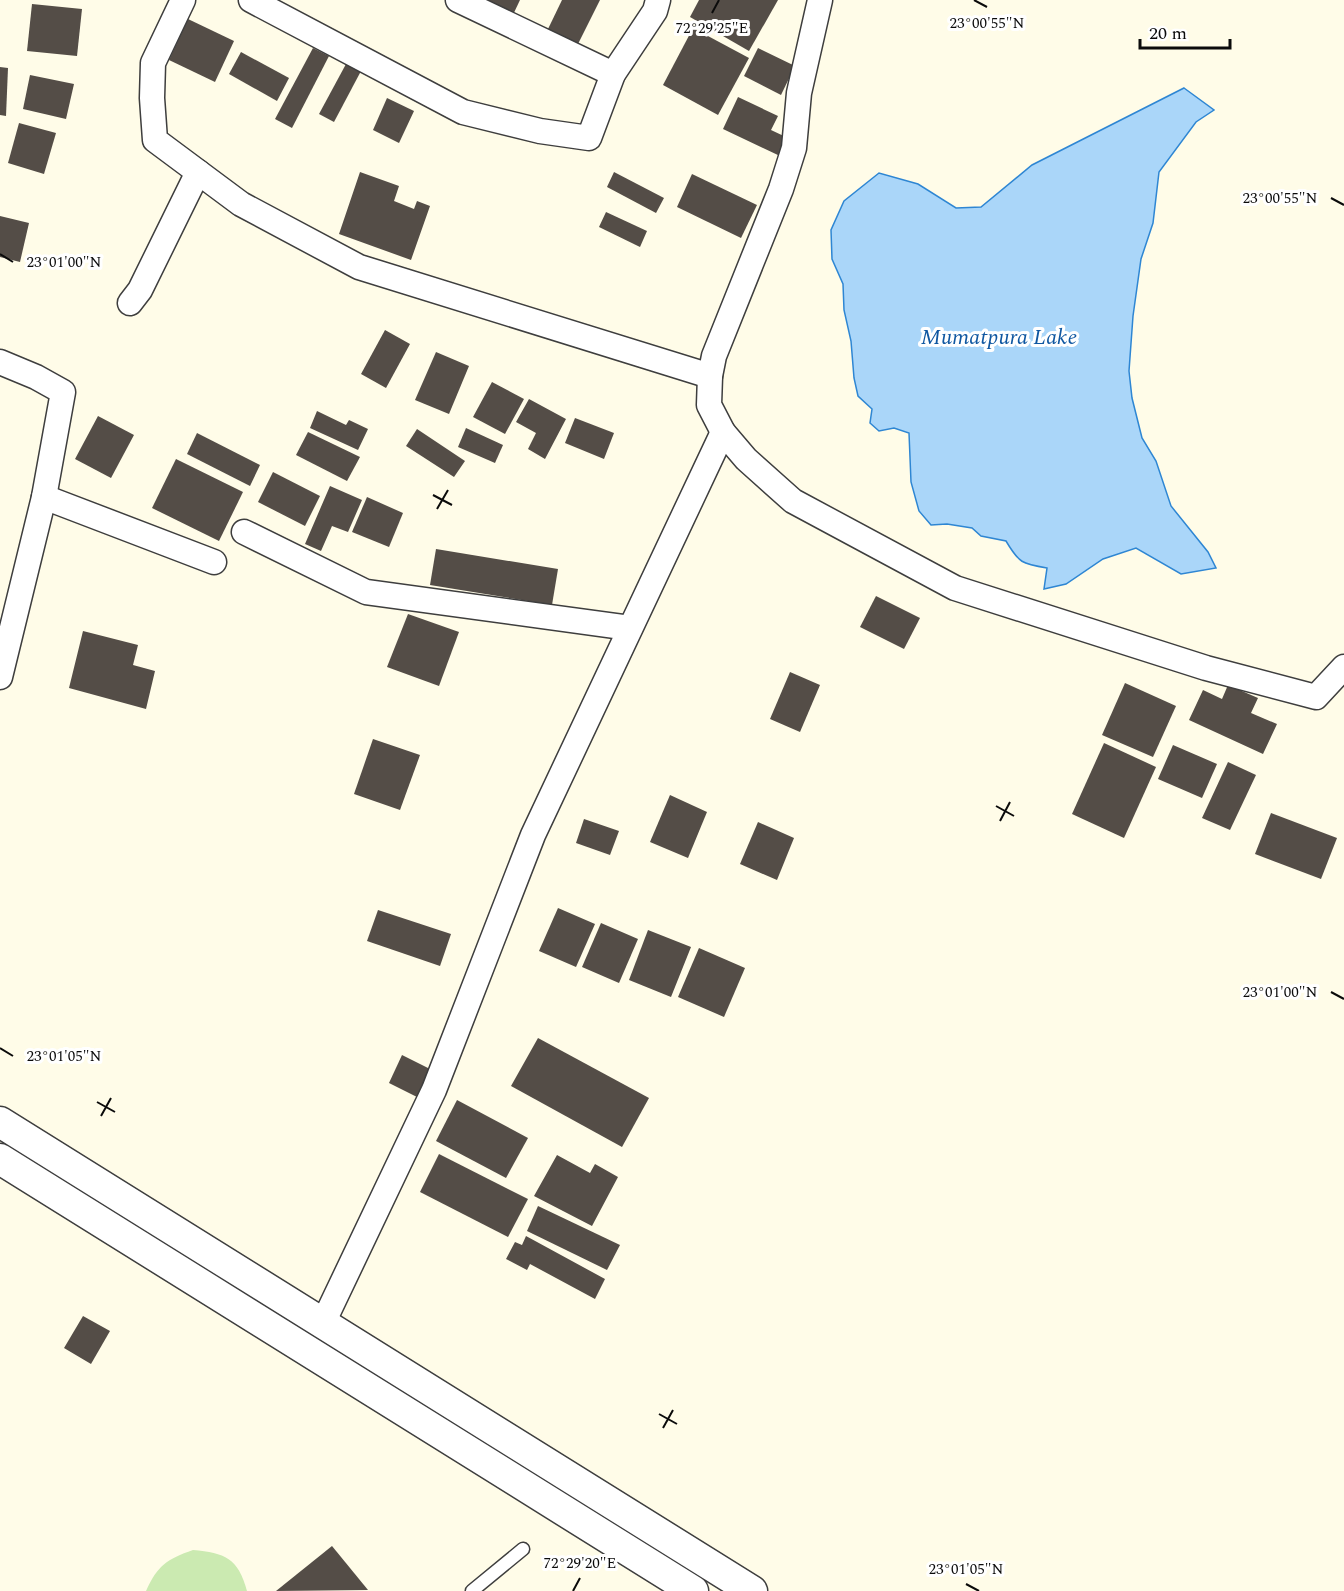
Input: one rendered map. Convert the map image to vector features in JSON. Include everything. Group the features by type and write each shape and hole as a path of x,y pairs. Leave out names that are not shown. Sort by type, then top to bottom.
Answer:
{"street":[{"path":"183,0 153,63 152,98 155,140 241,204 359,267 710,376"},
{"path":"251,0 463,112 540,131 589,138 613,74 655,12 658,0"},
{"path":"458,0 613,74"},
{"path":"820,0 799,93 794,148 777,200 718,345 710,376 709,405 723,432 746,459 793,501 955,588 1206,668 1316,697 1344,668"},
{"path":"130,303 140,290 198,171"},
{"path":"0,362 36,377 63,392 44,497 0,677"},
{"path":"323,1323 434,1090 533,835 723,432"},
{"path":"44,497 214,562"},
{"path":"243,532 366,592 630,628"},
{"path":"0,1122 752,1591"},
{"path":"0,1159 693,1591"}],"lane":[{"path":"472,1591 523,1549"}],"green space":[{"path":"193,1550 214,1553 229,1559 239,1571 247,1591 146,1591 154,1575 164,1564"}],"water":[{"name":"Mumatpura Lake","path":"1184,88 1214,110 1196,122 1159,172 1153,223 1141,259 1133,316 1129,371 1132,398 1142,438 1156,461 1171,506 1208,552 1216,568 1181,574 1136,548 1103,559 1066,584 1044,589 1047,568 1022,561 1014,554 1006,541 981,536 972,528 947,524 931,525 919,511 911,482 909,433 894,428 879,431 870,423 872,409 858,396 851,341 844,310 843,284 832,259 831,230 844,201 879,173 918,184 956,208 981,207 1032,165"}],"building":[{"path":"480,0 520,0 511,19"},
{"path":"562,0 600,0 578,44 548,29"},
{"path":"699,0 778,0 749,51 690,17"},
{"path":"32,4 82,9 77,56 27,51"},
{"path":"188,19 234,41 215,82 169,60"},
{"path":"693,28 749,58 718,115 663,85"},
{"path":"313,48 329,56 292,128 275,119"},
{"path":"758,48 795,66 781,95 744,76"},
{"path":"241,52 289,78 277,101 229,74"},
{"path":"346,64 361,71 334,122 319,114"},
{"path":"0,67 8,68 6,116 0,115"},
{"path":"30,75 74,84 66,119 23,109"},
{"path":"738,97 778,116 771,130 788,138 780,156 723,129"},
{"path":"387,98 414,111 399,143 373,130"},
{"path":"19,123 56,133 44,174 8,163"},
{"path":"360,172 399,186 394,201 414,209 417,201 430,206 411,260 339,234"},
{"path":"614,172 664,198 656,213 607,187"},
{"path":"692,174 757,205 741,238 677,207"},
{"path":"606,212 647,231 640,247 599,227"},
{"path":"0,216 29,223 20,262 0,257"},
{"path":"385,330 410,344 386,388 361,374"},
{"path":"436,352 469,366 449,414 415,400"},
{"path":"492,382 524,399 505,434 473,417"},
{"path":"529,399 566,419 545,459 528,449 536,433 516,422"},
{"path":"317,411 346,425 349,420 368,429 358,450 310,428"},
{"path":"98,416 134,435 111,478 75,459"},
{"path":"575,418 614,433 604,459 565,443"},
{"path":"466,428 503,445 495,463 458,447"},
{"path":"417,429 465,461 454,477 406,446"},
{"path":"308,432 360,457 347,481 296,455"},
{"path":"197,433 260,465 250,486 187,454"},
{"path":"176,459 243,492 219,541 152,508"},
{"path":"273,472 320,496 305,526 258,502"},
{"path":"330,486 362,500 348,532 332,526 321,551 305,544"},
{"path":"367,497 403,513 389,547 352,532"},
{"path":"436,549 558,569 552,605 430,585"},
{"path":"876,596 920,618 904,649 860,627"},
{"path":"408,614 459,632 439,686 387,667"},
{"path":"83,631 138,645 133,665 155,671 146,709 69,688"},
{"path":"790,672 820,685 800,732 770,719"},
{"path":"1125,683 1176,706 1153,757 1102,735"},
{"path":"1228,685 1258,698 1251,713 1277,724 1263,754 1189,720 1203,690 1222,699"},
{"path":"373,739 420,755 400,810 354,794"},
{"path":"1104,743 1156,767 1124,838 1072,814"},
{"path":"1173,745 1217,764 1202,798 1158,779"},
{"path":"1228,762 1256,775 1230,830 1202,818"},
{"path":"670,795 707,812 688,858 650,842"},
{"path":"1271,813 1337,838 1321,879 1255,854"},
{"path":"584,819 619,831 610,855 576,843"},
{"path":"758,822 794,838 777,880 740,864"},
{"path":"558,908 595,924 576,967 539,951"},
{"path":"378,910 451,934 440,966 367,941"},
{"path":"601,923 638,939 619,983 582,967"},
{"path":"648,930 691,947 671,997 629,980"},
{"path":"699,948 745,968 724,1017 678,997"},
{"path":"538,1038 649,1098 622,1147 511,1086"},
{"path":"402,1055 436,1072 423,1100 389,1083"},
{"path":"457,1100 528,1138 506,1178 436,1141"},
{"path":"439,1154 528,1199 508,1237 420,1192"},
{"path":"557,1155 590,1173 595,1164 618,1177 592,1226 534,1196"},
{"path":"538,1206 620,1245 607,1270 527,1231"},
{"path":"526,1236 605,1279 595,1299 530,1264 527,1270 506,1259 515,1242 522,1245"},
{"path":"83,1316 110,1331 91,1364 64,1348"},
{"path":"332,1546 368,1590 276,1591"}]}
